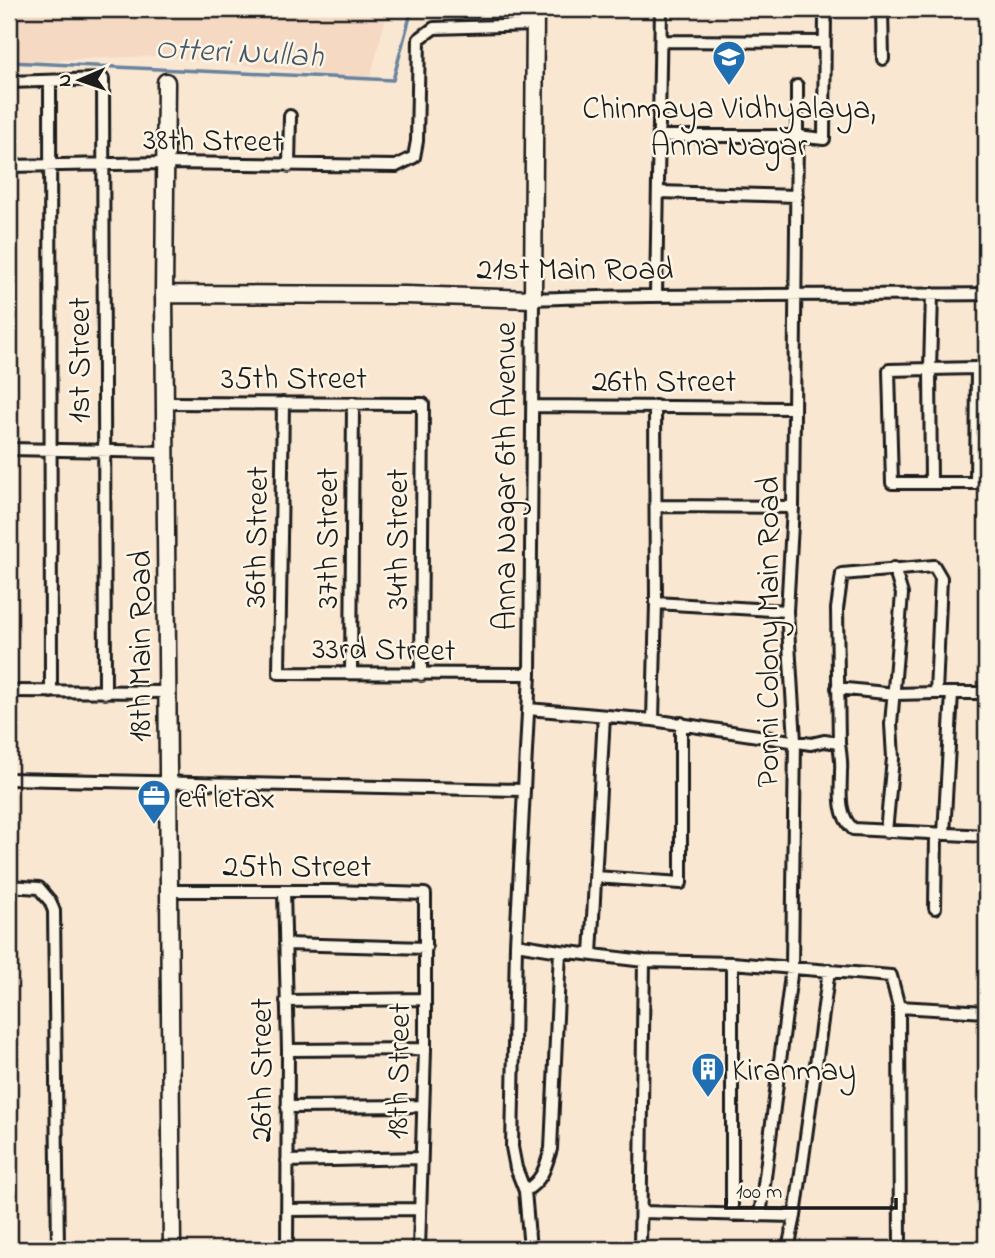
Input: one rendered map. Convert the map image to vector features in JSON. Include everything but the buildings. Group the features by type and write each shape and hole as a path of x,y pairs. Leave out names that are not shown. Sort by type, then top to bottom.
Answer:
{"street":[{"path":"656,295 661,9"},
{"path":"659,136 797,136 824,139 825,9"},
{"path":"882,9 883,59"},
{"name":"38th Street","path":"9,166 165,163 396,166 414,157 417,141 419,39 434,28 535,17"},
{"name":"Anna Nagar 6th Avenue","path":"530,1249 525,1191 516,1168 512,1147 516,944 530,674 535,17"},
{"path":"661,41 824,42"},
{"name":"1st Street","path":"50,82 103,79 105,692"},
{"path":"9,82 50,82 51,692"},
{"name":"18th Main Road","path":"166,82 164,293 172,1249"},
{"name":"Ponni Colony Main Road","path":"760,1216 792,967 795,741 787,611 793,507 797,86"},
{"path":"289,166 290,116"},
{"path":"658,192 797,196"},
{"name":"21st Main Road","path":"164,293 533,299 656,295 986,294"},
{"path":"931,483 932,294"},
{"path":"977,368 976,483 892,483 890,370 930,369 977,368"},
{"name":"36th Street","path":"279,673 283,402"},
{"name":"35th Street","path":"165,403 423,404"},
{"name":"37th Street","path":"351,673 353,403"},
{"name":"34th Street","path":"421,675 423,404"},
{"name":"26th Street","path":"533,406 793,408"},
{"path":"653,720 656,603 655,406"},
{"path":"9,449 165,452"},
{"path":"656,506 793,507"},
{"path":"936,693 941,578 934,566 842,574 837,609 837,688 842,769 839,798 848,824 853,829 886,832 986,836"},
{"path":"886,832 893,758 891,724 902,594 894,568"},
{"path":"656,603 787,611"},
{"name":"33rd Street","path":"279,673 530,674"},
{"path":"837,688 895,694 986,693"},
{"path":"9,691 167,692"},
{"path":"935,908 952,693"},
{"path":"528,709 681,723 795,741 839,743"},
{"path":"591,954 604,716"},
{"path":"596,877 681,883 681,723"},
{"path":"9,779 523,790"},
{"path":"9,886 39,888 45,892 54,911 58,1249"},
{"name":"25th Street","path":"169,891 425,894"},
{"name":"26th Street","path":"284,891 288,1050 287,1249"},
{"name":"18th Street","path":"419,1249 425,1049 425,894"},
{"path":"285,944 426,947"},
{"path":"516,944 645,961 732,963 891,976 899,1007 900,1249"},
{"path":"525,1191 536,1185 543,1176 551,1149 560,951"},
{"path":"640,1249 645,961"},
{"path":"732,963 732,1215"},
{"path":"788,1249 795,1216 829,970"},
{"path":"286,1001 425,999"},
{"path":"899,1007 986,1012"},
{"path":"288,1050 425,1049"},
{"path":"287,1107 423,1106"},
{"path":"287,1161 421,1158"},
{"path":"287,1210 420,1209"},
{"path":"642,1213 795,1216"}],"shaded area":[{"path":"9,9 388,9 370,79 157,56 9,62"}],"waterway":[{"name":"Otteri Nullah","path":"9,62 393,80 412,9"}],"place":[{"name":"Chinmaya Vidhyalaya, Anna Nagar","path":"729,87"},
{"name":"efiletax","path":"154,826"},
{"name":"Kiranmay","path":"708,1099"}]}
